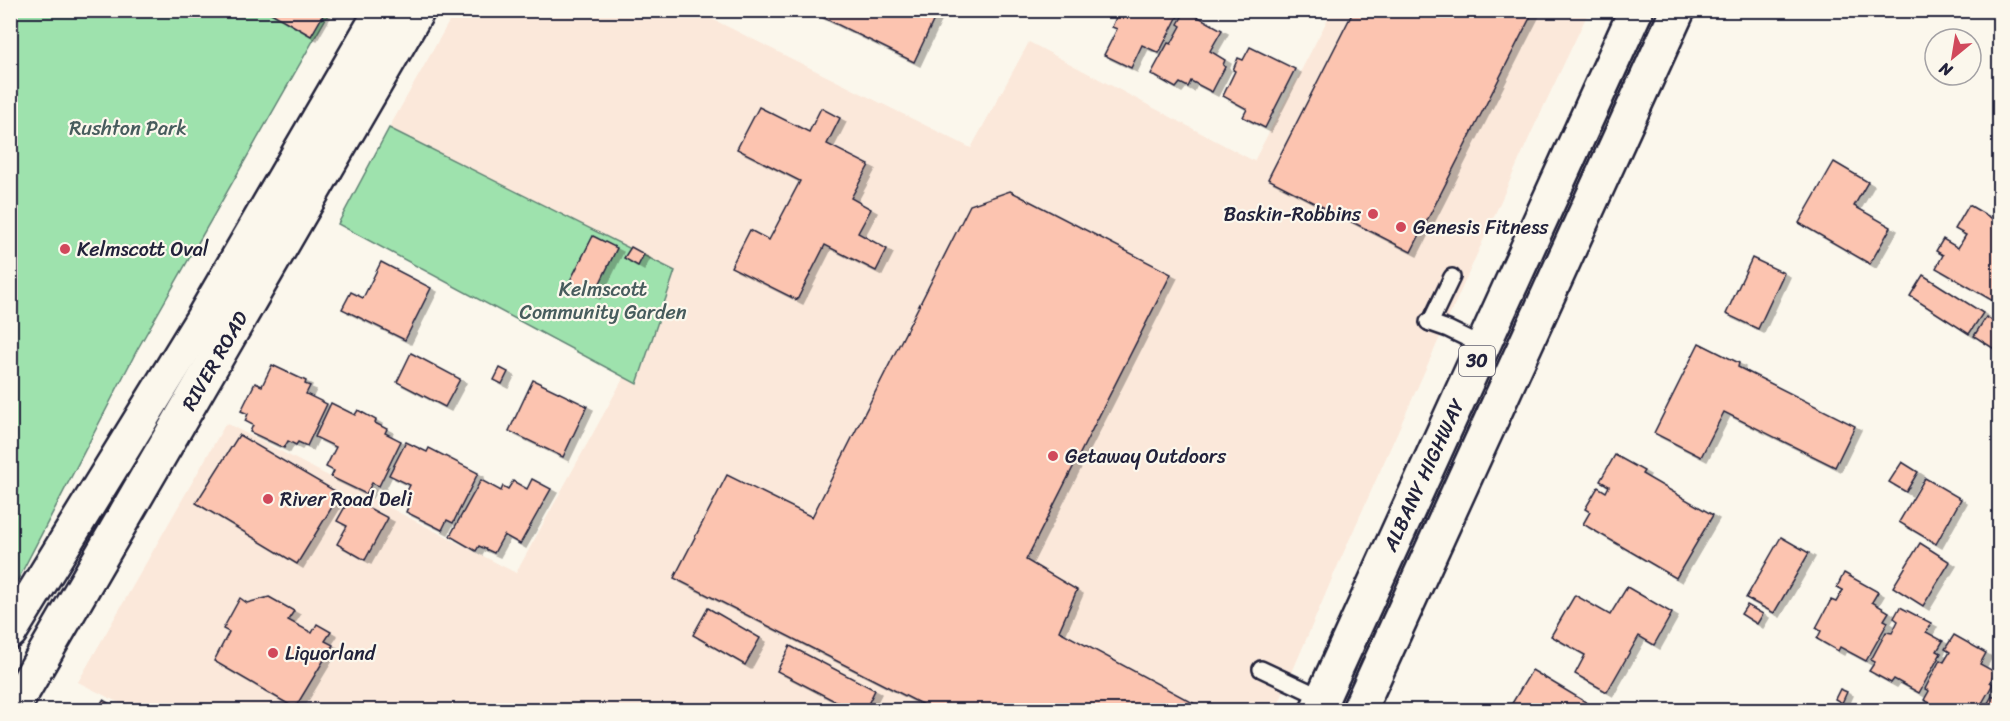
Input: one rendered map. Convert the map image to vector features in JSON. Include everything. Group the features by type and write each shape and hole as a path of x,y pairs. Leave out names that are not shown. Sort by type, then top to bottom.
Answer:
{"main road":[{"name":"RIVER ROAD","path":"10,632 200,323 382,10"},
{"name":"RIVER ROAD","path":"14,698 418,10"},
{"name":"ALBANY HIGHWAY","path":"1320,704 1636,10"},
{"name":"ALBANY HIGHWAY","path":"1359,711 1678,10"}],"lane":[{"path":"1452,277 1429,322 1483,346"},
{"path":"1261,669 1320,704"}],"shaded area":[{"path":"455,11 696,11 971,148 1029,42 1254,161 1332,11 1589,11 1533,129 1334,574 1276,710 133,710 78,682 226,423 516,573 624,377 637,384 675,271 389,128"}],"green space":[{"name":"Rushton Park","path":"11,11 330,11 137,350 11,593"},
{"name":"Kelmscott Community Garden","path":"389,128 675,271 637,384 338,224"}],"building":[{"path":"266,10 326,10 311,36"},
{"path":"818,10 932,10 937,13 914,62 816,14"},
{"path":"1119,10 1181,10 1159,53 1142,45 1131,68 1104,55 1117,29 1112,27"},
{"path":"1186,10 1222,30 1210,51 1225,60 1223,65 1225,67 1212,92 1191,81 1188,87 1180,83 1176,88 1151,74 1168,43 1171,44 1181,26 1178,24"},
{"path":"1354,10 1534,10 1411,252 1268,179"},
{"path":"1250,47 1295,69 1265,128 1243,117 1247,109 1223,96 1235,71 1233,70 1238,58 1243,60"},
{"path":"759,107 809,132 821,108 840,118 827,144 869,165 851,198 871,209 858,233 887,249 876,271 825,245 797,300 731,267 750,230 769,240 800,181 737,149"},
{"path":"1834,162 1868,182 1854,206 1891,227 1870,264 1799,223"},
{"path":"1010,191 1171,274 1026,560 1077,590 1059,631 1197,705 1194,710 933,710 674,578 727,475 812,517 970,205"},
{"path":"1969,205 2000,223 2000,305 1936,268 1943,255 1936,251 1943,239 1958,248 1966,235 1955,229"},
{"path":"593,236 617,248 594,295 569,283"},
{"path":"631,247 644,254 638,266 624,258"},
{"path":"1752,258 1784,273 1758,329 1726,314"},
{"path":"381,262 431,288 405,340 342,309 351,292 363,298"},
{"path":"1923,275 1983,313 1969,334 1910,296"},
{"path":"1986,317 2000,325 2000,345 1996,350 1974,336"},
{"path":"1699,343 1739,363 1738,367 1855,426 1835,467 1724,412 1701,457 1654,433"},
{"path":"411,353 460,379 445,407 397,382"},
{"path":"272,365 306,381 305,384 310,386 306,394 327,404 307,446 298,442 296,445 288,441 284,448 250,432 253,425 245,421 248,414 241,411 255,383 262,386"},
{"path":"500,368 508,372 502,384 494,380"},
{"path":"533,380 587,406 563,457 509,431"},
{"path":"331,403 355,415 358,410 387,429 385,433 401,441 379,486 372,483 366,494 331,477 334,471 326,467 336,447 315,437"},
{"name":"River Road Deli","path":"239,435 340,494 297,564 196,503"},
{"path":"406,442 427,452 429,448 478,473 453,523 447,520 442,530 406,512 408,507 401,503 410,485 389,475"},
{"path":"1615,455 1644,471 1642,474 1713,515 1676,578 1583,524 1590,512 1585,509 1598,487 1606,492 1609,486 1600,481"},
{"path":"1902,462 1918,472 1906,492 1889,482"},
{"path":"1925,478 1961,499 1936,544 1899,522"},
{"path":"532,479 551,489 520,544 504,535 494,553 479,546 476,551 450,536 481,480 501,491 503,486 508,489 513,481 527,489"},
{"path":"350,498 388,518 365,560 337,544 347,526 337,521"},
{"path":"1781,537 1809,553 1774,613 1746,598"},
{"path":"1920,543 1950,562 1923,606 1893,587"},
{"path":"1844,573 1878,592 1872,602 1889,612 1884,620 1888,622 1866,661 1840,647 1838,651 1817,639 1821,631 1816,628 1831,600 1836,602 1843,590 1837,587"},
{"path":"1627,587 1672,613 1654,645 1639,636 1607,692 1575,674 1585,655 1551,636 1575,595 1610,615"},
{"name":"Liquorland","path":"269,597 294,611 288,620 312,633 317,624 331,632 325,641 333,645 295,708 214,661 229,632 223,629 240,598 247,603"},
{"path":"1747,605 1763,614 1757,624 1741,614"},
{"path":"1900,607 1931,623 1926,632 1943,641 1937,651 1941,653 1919,693 1894,679 1891,683 1869,671 1875,662 1871,660 1886,632 1892,633 1898,621 1894,618"},
{"path":"708,608 760,638 745,665 693,635"},
{"path":"1954,635 1986,653 1980,664 1995,672 1990,682 1993,684 1978,710 1955,710 1947,706 1943,710 1924,700 1929,691 1925,689 1940,660 1944,662 1950,652 1945,649"},
{"path":"790,646 875,690 865,710 852,710 777,671"},
{"path":"1532,670 1589,704 1585,710 1508,710"},
{"path":"1840,689 1847,692 1842,703 1835,699"},
{"path":"1992,696 2000,700 2000,710 1984,710"},
{"path":"103,700 120,710 97,710"}],"place":[{"name":"Baskin-Robbins","path":"1373,214"},
{"name":"Genesis Fitness","path":"1401,227"},
{"name":"Kelmscott Oval","path":"65,249"},
{"name":"Getaway Outdoors","path":"1053,456"},
{"name":"River Road Deli","path":"268,499"},
{"name":"Liquorland","path":"273,653"}]}
